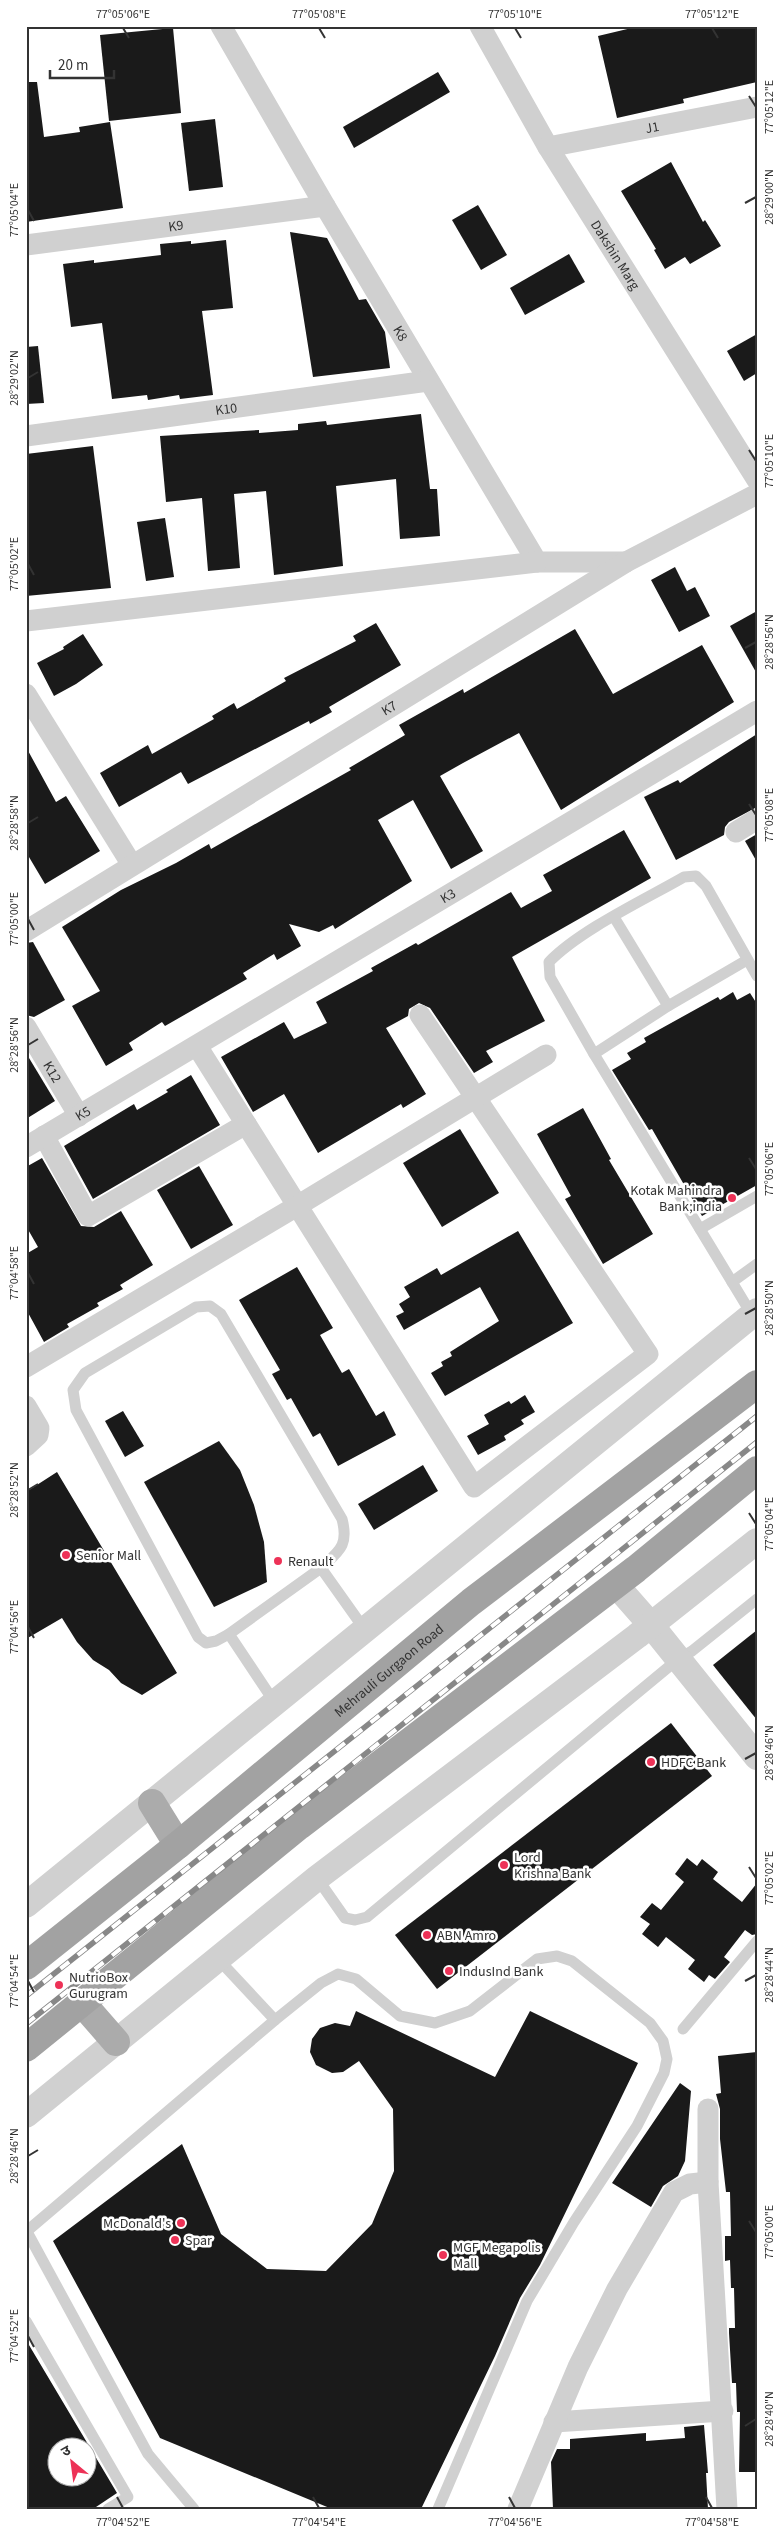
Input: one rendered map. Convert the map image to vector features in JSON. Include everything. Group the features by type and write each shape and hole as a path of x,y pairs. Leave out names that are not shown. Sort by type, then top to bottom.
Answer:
{"highway":[{"name":"Mehrauli Gurgaon Road","path":"26,1966 178,1845 470,1602 757,1384"},
{"path":"26,2048 306,1820 615,1584 757,1470"}],"main road":[{"path":"152,1803 178,1845"},
{"path":"82,2003 116,2042"}],"street":[{"name":"K8","path":"221,26 324,206 537,562"},
{"name":"Dakshin Marg","path":"480,26 548,147 757,480"},
{"name":"J1","path":"548,147 757,107"},
{"name":"K9","path":"26,245 324,206"},
{"name":"K10","path":"26,436 428,381"},
{"name":"K7","path":"26,931 626,562 757,494"},
{"path":"26,621 537,562 626,562"},
{"path":"26,694 132,865"},
{"name":"K3","path":"140,1080 757,711"},
{"path":"736,832 757,819"},
{"path":"197,1046 474,1487 648,1354 420,1015"},
{"name":"K12","path":"26,1027 79,1116"},
{"path":"26,1367 298,1206 546,1055"},
{"name":"K5","path":"35,1142 140,1080"},
{"path":"35,1142 88,1216 246,1124"},
{"path":"26,1905 754,1313"},
{"path":"26,1406 39,1428 38,1435 26,1446"},
{"path":"26,2115 317,1878 651,1625 757,1541"},
{"path":"615,1584 651,1625 677,1660 757,1757"},
{"path":"708,2109 708,2182 723,2411 727,2509"},
{"path":"518,2509 578,2367 617,2289 674,2192 690,2184 708,2182"},
{"path":"554,2422 723,2411"}],"lane":[{"path":"754,1313 732,1282 594,1054 550,977 549,962 559,952 614,917 684,877 696,876 706,886 757,976"},
{"path":"614,917 668,1006"},
{"path":"594,1054 668,1006 748,960"},
{"path":"700,1229 757,1196"},
{"path":"732,1282 757,1264"},
{"path":"210,1306 222,1314 342,1519 346,1534 342,1548 321,1568 229,1634 216,1641 206,1642 198,1637 76,1410 73,1390 85,1373 196,1307 210,1306"},
{"path":"321,1568 365,1630"},
{"path":"317,1878 345,1918 355,1920 367,1917 677,1660 692,1651 757,1598"},
{"path":"229,1634 275,1703"},
{"path":"683,2029 757,1941"},
{"path":"194,2509 148,2454 26,2231 276,2020 321,1983 338,1974 356,1979 400,2016 435,2023 470,2011 538,1959 557,1956 572,1961 650,2023 663,2041 667,2059 664,2073 637,2126 574,2222 527,2301 438,2509"},
{"path":"218,1959 276,2020"},
{"path":"26,2321 128,2497 108,2509"}],"building":[{"path":"640,26 757,26 757,82 683,99 684,103 617,118 598,36"},
{"path":"173,28 181,113 109,121 100,35"},
{"path":"438,72 450,92 354,148 343,127"},
{"path":"26,82 37,82 44,137 80,132 79,127 110,122 123,208 26,222"},
{"path":"215,119 223,187 189,191 181,123"},
{"path":"671,162 703,222 705,220 721,246 690,264 685,257 665,269 654,250 656,249 621,191"},
{"path":"478,205 507,255 481,270 452,220"},
{"path":"290,232 327,238 359,300 366,299 385,332 390,368 313,377"},
{"path":"226,240 233,308 202,311 213,395 180,399 179,395 148,400 147,395 112,399 102,323 71,327 63,264 94,260 94,263 161,255 160,244 191,241 191,244"},
{"path":"569,254 585,282 525,315 510,288"},
{"path":"757,334 757,373 744,381 727,351"},
{"path":"38,346 44,403 26,404 26,347"},
{"path":"421,414 430,489 437,489 440,536 400,539 396,479 336,486 343,566 274,575 266,491 234,494 240,568 208,571 202,498 166,502 160,436 259,430 259,433 298,430 298,424 326,421 327,425"},
{"path":"93,446 111,588 26,596 26,454"},
{"path":"165,518 174,577 146,581 137,522"},
{"path":"675,567 687,591 695,587 710,616 679,632 651,580"},
{"path":"757,611 757,674 730,626"},
{"path":"376,623 401,665 329,707 332,712 310,724 309,721 188,784 181,772 119,807 100,773 148,745 152,754 214,719 212,716 234,703 237,709 286,681 284,678 356,641 353,636"},
{"path":"575,629 613,694 702,645 734,702 561,810 519,733 440,776 483,851 451,869 413,800 378,820 412,881 335,929 333,925 319,932 289,924 301,946 277,960 274,954 243,973 247,979 165,1026 162,1022 129,1043 133,1050 106,1066 72,1006 100,991 62,927 121,890 176,863 209,844 211,849 351,770 349,768 405,735 399,725 463,689 464,693"},
{"path":"83,634 103,665 76,684 54,696 37,663 64,649 63,647"},
{"path":"757,734 757,807 729,822 725,827 724,835 676,860 644,797 678,780 680,783"},
{"path":"26,747 56,802 66,796 100,851 45,884 26,852"},
{"path":"624,830 651,878 512,957 545,1021 486,1051 493,1062 474,1073 430,1008 419,1003 409,1009 408,1016 386,1028 426,1094 403,1108 401,1104 318,1153 284,1094 253,1112 221,1057 284,1022 294,1039 327,1023 316,1002 373,971 371,968 416,943 418,945 511,892 521,908 552,891 543,875"},
{"path":"757,834 757,862 745,841"},
{"path":"33,942 65,1000 34,1017 26,1015 26,943"},
{"path":"733,992 737,1000 750,993 757,1004 757,1185 702,1216 652,1129 649,1130 612,1070 631,1059 627,1053 646,1042 644,1038 718,997 720,1000"},
{"path":"26,1053 55,1101 26,1119"},
{"path":"191,1075 220,1125 93,1199 64,1146 134,1104 137,1110 168,1092 166,1090"},
{"path":"583,1108 611,1159 609,1160 653,1234 603,1264 565,1199 571,1196 537,1134"},
{"path":"460,1129 499,1193 442,1227 403,1163"},
{"path":"42,1158 81,1226 94,1227 121,1211 153,1265 120,1285 123,1289 97,1303 99,1306 67,1324 69,1327 44,1342 26,1309 26,1254 38,1247 26,1226 26,1167"},
{"path":"199,1166 233,1225 191,1249 157,1190"},
{"path":"518,1231 573,1323 445,1396 431,1373 443,1366 441,1362 452,1356 450,1352 499,1321 480,1287 404,1330 396,1316 404,1312 399,1304 410,1297 404,1287 437,1268 441,1275"},
{"path":"297,1267 333,1328 320,1335 342,1373 349,1369 376,1416 384,1411 396,1435 338,1466 320,1433 313,1437 291,1398 287,1400 272,1374 280,1370 239,1300"},
{"path":"525,1395 535,1412 521,1420 524,1424 504,1436 506,1440 478,1455 467,1436 489,1424 484,1415 509,1401 511,1404"},
{"path":"123,1411 144,1446 125,1457 105,1421"},
{"path":"219,1441 240,1470 254,1505 264,1542 267,1582 214,1607 144,1482"},
{"path":"423,1465 438,1491 374,1530 358,1504"},
{"name":"Senior Mall","path":"57,1472 177,1673 142,1695 121,1683 109,1670 93,1660 77,1642 62,1618 26,1639 26,1492"},
{"path":"757,1630 757,1720 713,1665"},
{"path":"671,1723 712,1776 437,1989 395,1935"},
{"path":"687,1858 697,1866 702,1859 718,1872 713,1879 742,1902 757,1883 757,1934 752,1935 745,1930 724,1957 730,1962 715,1979 709,1975 704,1982 688,1969 695,1960 666,1937 658,1947 642,1934 650,1924 640,1917 652,1903 661,1910 684,1882 675,1874"},
{"name":"MGF Megapolis Mall","path":"356,2011 495,2077 530,2011 638,2063 540,2265 520,2298 495,2356 421,2509 332,2509 160,2438 53,2241 182,2144 221,2234 267,2269 326,2271 372,2224 394,2171 393,2109 359,2061 343,2072 332,2073 316,2065 310,2052 312,2039 320,2028 335,2023 350,2026"},
{"path":"757,2052 757,2472 739,2472 740,2412 737,2412 736,2383 732,2383 729,2333 729,2328 735,2328 734,2288 731,2288 730,2260 725,2261 725,2236 731,2236 730,2192 726,2192 720,2139 720,2109 716,2094 721,2093 718,2056"},
{"path":"680,2083 691,2091 685,2161 678,2176 663,2186 651,2207 612,2183"},
{"path":"26,2340 84,2438 48,2438 48,2488 98,2488 98,2461 117,2493 93,2509 26,2509"},
{"path":"704,2425 708,2473 706,2473 708,2509 553,2509 551,2462 557,2449 570,2449 570,2439 646,2433 646,2441 685,2438 684,2427"}],"railway":[{"path":"26,1996 757,1416"},
{"path":"26,2024 757,1442"}],"place":[{"name":"Kotak Mahindra Bank;india","path":"732,1198"},
{"name":"Senior Mall","path":"66,1555"},
{"name":"Renault","path":"278,1561"},
{"name":"HDFC Bank","path":"651,1762"},
{"name":"Lord Krishna Bank","path":"504,1865"},
{"name":"ABN Amro","path":"427,1935"},
{"name":"IndusInd Bank","path":"449,1971"},
{"name":"NutrioBox Gurugram","path":"59,1985"},
{"name":"McDonald's","path":"181,2223"},
{"name":"Spar","path":"175,2240"},
{"name":"MGF Megapolis Mall","path":"443,2255"}]}
